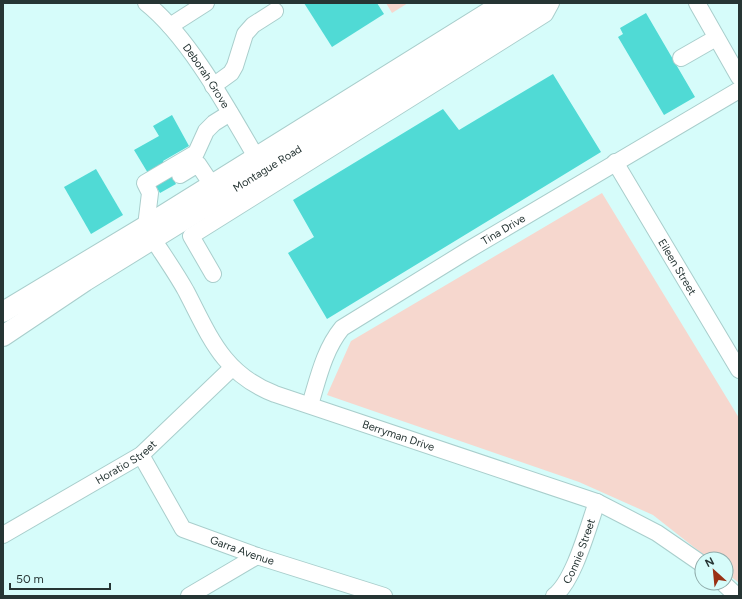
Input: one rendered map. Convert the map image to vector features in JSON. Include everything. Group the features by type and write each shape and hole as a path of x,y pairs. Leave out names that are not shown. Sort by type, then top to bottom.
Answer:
{"main road":[{"name":"Montague Road","path":"3,312 150,233 260,164 504,3"},
{"name":"Montague Road","path":"3,336 150,233 212,186 260,164 534,3"}],"street":[{"name":"Deborah Grove","path":"146,3 170,26 213,86 260,164"},
{"path":"170,26 206,3"},
{"path":"213,274 191,236 545,14 552,3"},
{"path":"697,3 739,77"},
{"path":"213,86 231,72 235,66 245,34 252,26 275,11"},
{"path":"681,58 716,38"},
{"name":"Tina Drive","path":"310,405 330,346 342,328 470,249 739,90"},
{"path":"212,186 197,159 206,131 214,123 230,113"},
{"path":"150,233 150,193 145,183 197,159"},
{"name":"Eileen Street","path":"616,162 739,370"},
{"name":"Berryman Drive","path":"150,233 185,289 216,348 232,368 244,378 264,389 597,502 657,533 694,558"},
{"name":"Horatio Street","path":"3,535 141,455 232,368"},
{"name":"Garra Avenue","path":"141,455 183,530 257,556 384,596"},
{"name":"Connie Street","path":"554,596 561,590 568,579 597,502"},
{"path":"189,596 257,556"}],"shaded area":[{"path":"386,3 408,3 392,13"},
{"path":"602,193 739,418 739,583 734,579 734,551 699,551 653,515 579,482 327,395 351,341"}],"building":[{"path":"304,3 377,3 384,14 332,47"},
{"path":"646,13 695,97 664,115 618,37 623,34 620,28"},
{"path":"553,74 601,152 327,319 288,253 314,237 293,200 443,109 459,130"},
{"path":"172,115 189,146 163,161 176,184 160,193 134,150 159,136 153,126"},
{"path":"96,169 123,215 91,234 64,187"}]}
